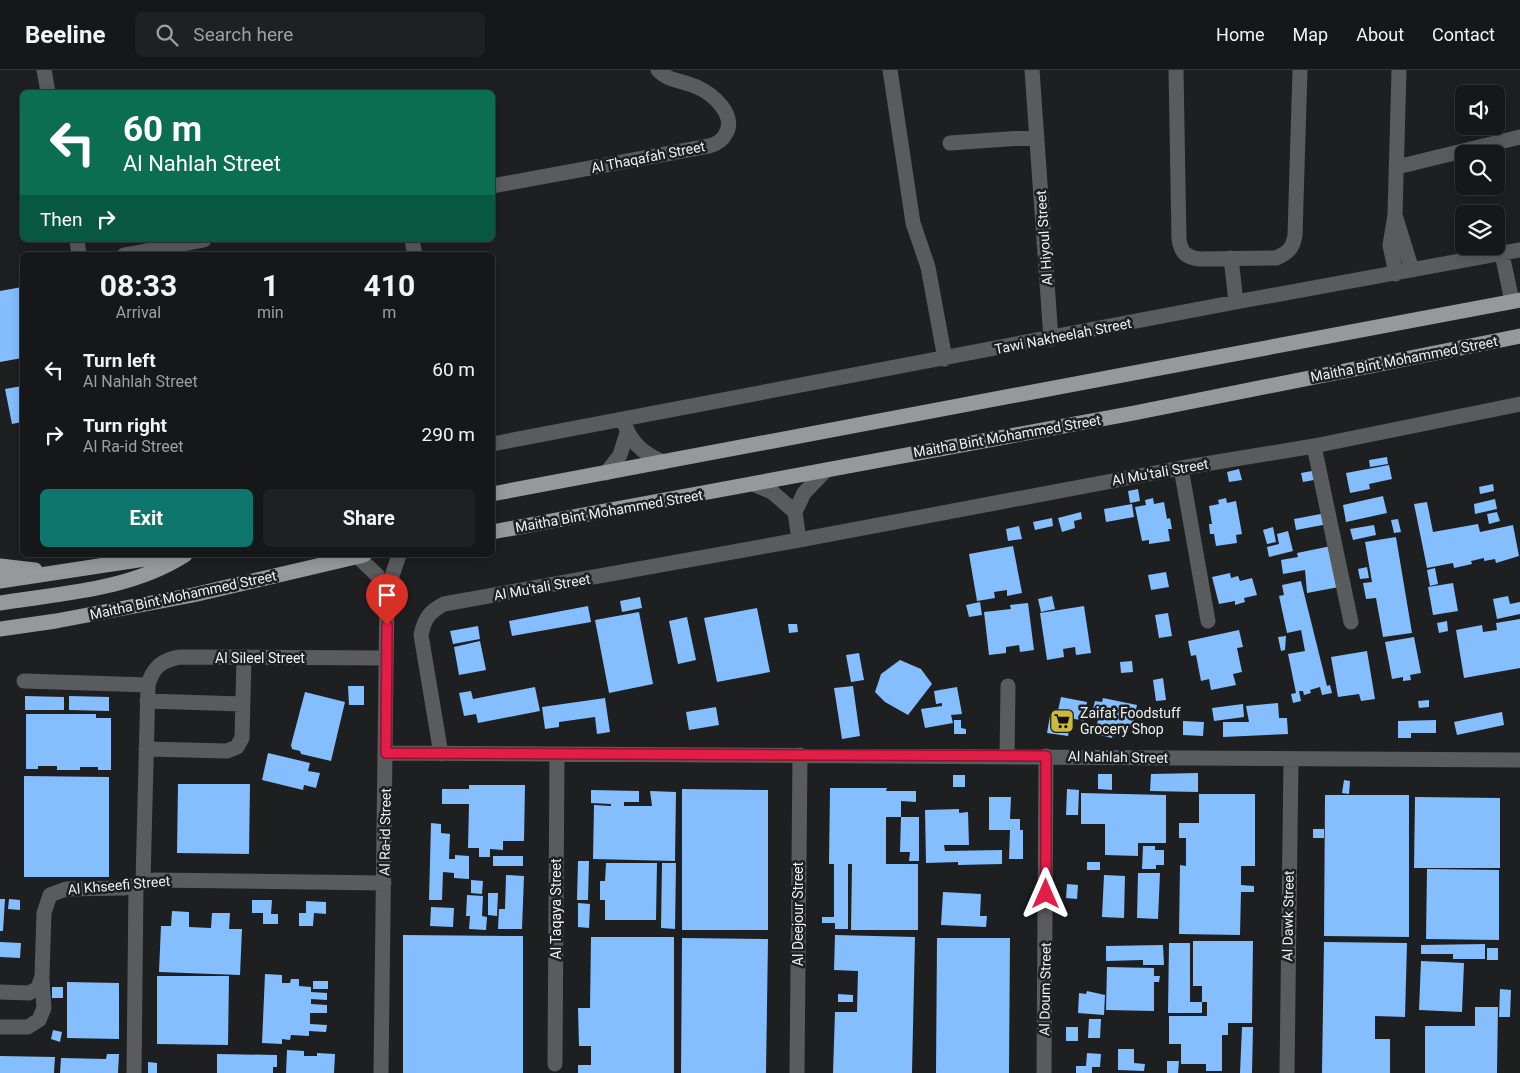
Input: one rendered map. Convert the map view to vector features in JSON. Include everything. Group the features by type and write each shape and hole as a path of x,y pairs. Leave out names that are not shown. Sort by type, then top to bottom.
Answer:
{"main road":[{"path":"495,493 1516,301"},
{"name":"Maitha Bint Mohammed Street","path":"495,531 1134,412 1520,336"},
{"path":"0,581 158,557"},
{"path":"0,603 122,582 157,571 182,557"},
{"name":"Maitha Bint Mohammed Street","path":"0,629 56,621 194,595 356,557"},
{"path":"0,566 54,573"},
{"path":"0,639 56,621"}],"street":[{"path":"44,70 48,90"},
{"name":"Al Thaqafah Street","path":"495,185 710,146 721,141 728,131 729,125 722,106 706,92 691,84 668,79 658,70"},
{"path":"890,70 913,223 928,267 945,359"},
{"name":"Al Hiyoul Street","path":"1032,70 1051,339"},
{"path":"1176,70 1181,250 1189,257 1236,258 1276,258 1286,254 1293,246 1296,235 1300,70"},
{"path":"1396,274 1390,245 1395,215 1399,70"},
{"path":"950,143 1037,137"},
{"path":"1397,167 1520,138"},
{"path":"1395,215 1412,270"},
{"path":"140,252 193,242"},
{"name":"Tawi Nakheelah Street","path":"1505,253 1520,250"},
{"name":"Tawi Nakheelah Street","path":"495,444 625,426 945,359 1242,301 1496,255"},
{"path":"1502,255 1516,301"},
{"path":"1236,258 1242,301"},
{"name":"Al Mu'tali Street","path":"441,754 421,635 423,625 435,608 454,602 1182,468 1314,446 1520,404"},
{"path":"625,426 643,451 663,462"},
{"path":"606,473 620,455 625,426"},
{"path":"1314,446 1351,622"},
{"path":"1182,468 1208,621"},
{"path":"799,540 795,512 810,484 826,470"},
{"path":"753,484 772,492 795,512"},
{"path":"361,557 377,575 387,591"},
{"name":"Al Ra-id Street","path":"381,1073 387,591 399,557"},
{"path":"146,749 227,751 234,749 242,738 244,657"},
{"name":"Al Sileel Street","path":"134,1073 147,702 151,674 158,664 168,659 244,657 386,658"},
{"path":"24,681 148,685"},
{"path":"1007,756 1008,686"},
{"path":"147,702 243,704"},
{"name":"Al Nahlah Street","path":"386,753 1520,760"},
{"name":"Al Taqaya Street","path":"555,1064 557,755"},
{"name":"Al Deejour Street","path":"797,1073 800,755"},
{"name":"Al Doum Street","path":"1044,1073 1046,756"},
{"name":"Al Dawk Street","path":"1287,1073 1291,759"},
{"name":"Al Khseefi Street","path":"42,976 44,913 50,895 66,889 124,888 154,880 384,883"},
{"path":"0,992 34,991 41,983 42,976"},
{"path":"0,1027 28,1027 39,1020 44,1008 42,976"}],"building":[{"path":"20,287 20,358 0,362 0,291"},
{"path":"20,386 20,422 12,424 5,389"},
{"path":"1387,457 1388,464 1370,467 1369,460"},
{"path":"1389,465 1392,479 1369,484 1370,489 1350,493 1346,473"},
{"path":"1239,469 1242,480 1229,482 1227,472"},
{"path":"1312,471 1314,480 1303,482 1301,473"},
{"path":"1493,484 1494,491 1480,494 1479,487"},
{"path":"1138,489 1140,501 1130,503 1128,491"},
{"path":"1383,496 1387,513 1346,522 1343,505"},
{"path":"1153,498 1154,504 1164,502 1167,519 1170,518 1172,529 1168,529 1170,541 1149,544 1149,540 1142,541 1135,507 1146,505 1145,500"},
{"path":"1226,498 1227,503 1236,501 1242,534 1236,535 1237,543 1216,546 1214,534 1210,534 1209,524 1212,524 1209,506 1219,504 1218,500"},
{"path":"1495,499 1497,509 1475,514 1474,504"},
{"path":"1427,502 1433,532 1478,524 1480,532 1513,525 1519,556 1496,563 1495,559 1484,561 1484,558 1471,561 1472,564 1454,568 1453,563 1427,568 1414,504"},
{"path":"1132,504 1134,517 1106,522 1104,509"},
{"path":"1081,512 1082,519 1074,521 1075,528 1062,532 1058,518"},
{"path":"1497,512 1500,521 1489,524 1487,514"},
{"path":"1326,513 1328,524 1296,530 1294,519"},
{"path":"1052,518 1053,526 1035,530 1033,522"},
{"path":"1398,519 1401,532 1394,533 1391,520"},
{"path":"1374,525 1376,535 1353,540 1350,529"},
{"path":"1019,526 1022,539 1008,541 1006,529"},
{"path":"1273,527 1276,542 1267,544 1263,530"},
{"path":"1288,531 1293,551 1269,557 1267,547 1279,544 1277,534"},
{"path":"1396,537 1412,633 1383,637 1376,598 1366,599 1363,583 1372,582 1365,542"},
{"path":"1013,546 1022,593 1007,596 1007,590 994,592 995,598 977,601 969,554"},
{"path":"1331,546 1339,587 1307,593 1305,570 1283,574 1281,560 1298,557 1297,553"},
{"path":"1367,567 1369,578 1360,579 1358,569"},
{"path":"1435,568 1438,584 1430,586 1427,570"},
{"path":"1166,572 1169,587 1151,590 1148,575"},
{"path":"1230,573 1231,578 1238,576 1240,581 1252,578 1257,595 1244,598 1245,602 1235,605 1235,601 1219,604 1212,577"},
{"path":"1301,581 1327,686 1330,685 1332,693 1322,695 1320,687 1310,690 1311,693 1304,695 1303,691 1299,691 1301,701 1293,703 1291,694 1296,693 1288,654 1305,651 1301,630 1287,633 1279,596 1284,595 1282,585"},
{"path":"1453,583 1458,611 1433,615 1428,587"},
{"path":"1052,596 1055,609 1041,612 1038,599"},
{"path":"1508,596 1510,604 1520,602 1520,614 1497,619 1493,599"},
{"path":"640,597 642,608 622,612 620,601"},
{"path":"980,602 982,615 969,617 966,605"},
{"path":"1028,603 1034,650 1020,652 1019,645 1006,647 1006,653 989,655 984,612 1011,609 1010,605"},
{"path":"588,606 591,622 512,636 509,621"},
{"path":"1084,606 1091,653 1076,655 1075,647 1063,649 1064,657 1047,660 1040,613"},
{"path":"757,608 770,672 717,682 704,618"},
{"path":"639,612 653,684 609,693 595,620"},
{"path":"1168,613 1172,636 1159,638 1155,615"},
{"path":"687,617 696,660 678,664 669,621"},
{"path":"1520,619 1520,668 1464,678 1456,630 1482,625 1483,632 1497,630 1496,623"},
{"path":"1447,621 1448,631 1439,633 1437,623"},
{"path":"788,624 797,624 798,632 789,633"},
{"path":"478,626 480,639 453,644 450,631"},
{"path":"1239,630 1243,647 1237,648 1242,672 1233,674 1236,685 1211,690 1209,679 1201,681 1196,655 1191,656 1188,641"},
{"path":"1286,636 1285,650 1281,651 1278,637"},
{"path":"1414,637 1421,673 1410,675 1411,680 1403,681 1403,677 1392,679 1385,642"},
{"path":"480,641 486,670 459,675 454,647"},
{"path":"1367,651 1375,699 1361,701 1359,694 1338,697 1331,657"},
{"path":"859,653 864,680 851,682 846,655"},
{"path":"900,660 921,669 932,684 908,715 885,702 875,692 881,674"},
{"path":"1132,661 1133,672 1121,673 1120,662"},
{"path":"1163,678 1166,700 1156,701 1153,680"},
{"path":"348,686 364,686 364,705 349,705"},
{"path":"853,686 860,736 842,739 834,688"},
{"path":"535,687 540,711 478,723 476,714 464,716 459,693 471,691 473,699"},
{"path":"957,687 962,714 951,715 953,723 925,728 921,709 942,706 942,703 936,704 934,691"},
{"path":"305,692 345,702 331,761 301,754 300,751 292,749 291,745"},
{"path":"25,696 64,697 64,710 25,710"},
{"path":"69,696 109,697 109,711 69,710"},
{"path":"1061,697 1087,702 1084,721 1057,715"},
{"path":"605,698 610,732 597,734 595,717 559,722 559,727 545,729 542,707"},
{"path":"1103,698 1137,705 1132,727 1115,724 1112,738 1095,734 1100,710 1093,709 1095,701 1102,702"},
{"path":"1429,700 1429,707 1419,708 1418,701"},
{"path":"1278,703 1279,718 1287,718 1288,734 1223,737 1223,722 1249,722 1246,706"},
{"path":"1243,704 1244,717 1214,721 1212,708"},
{"path":"716,707 719,725 689,730 686,712"},
{"path":"1502,712 1504,725 1457,735 1454,722"},
{"path":"26,714 96,714 96,718 111,718 111,770 98,770 98,767 80,767 80,770 57,770 57,766 38,766 38,769 26,769"},
{"path":"1050,716 1071,719 1068,736 1047,733"},
{"path":"954,720 961,720 961,728 966,729 966,734 954,734"},
{"path":"1436,720 1436,733 1411,733 1411,738 1398,738 1398,721"},
{"path":"1183,721 1204,722 1203,736 1183,735"},
{"path":"268,753 310,763 308,771 320,773 316,788 304,785 303,790 262,780"},
{"path":"1198,773 1198,792 1150,791 1151,774"},
{"path":"1098,774 1112,774 1112,790 1098,789"},
{"path":"953,775 965,775 965,787 953,787"},
{"path":"24,776 109,777 109,877 24,877"},
{"path":"1344,780 1350,781 1349,794 1342,793"},
{"path":"178,784 250,784 249,854 177,853"},
{"path":"469,785 525,785 524,841 503,841 503,850 490,849 490,857 479,857 479,848 468,848 469,804 442,804 442,789 469,789"},
{"path":"830,788 887,788 886,791 916,791 916,802 901,801 901,817 886,817 886,864 918,864 918,930 851,930 852,864 848,864 848,929 835,929 835,923 822,923 822,917 834,917 834,864 829,864"},
{"path":"682,789 768,790 768,930 682,930"},
{"path":"1067,789 1079,790 1078,815 1066,815"},
{"path":"591,790 639,791 639,802 624,802 624,806 652,806 650,791 676,792 675,861 593,859 594,805 611,806 611,804 591,803"},
{"path":"1081,793 1166,795 1166,843 1138,843 1138,856 1105,855 1105,824 1081,824"},
{"path":"1199,794 1255,794 1255,866 1241,866 1241,885 1254,886 1254,892 1241,892 1240,935 1179,934 1180,865 1186,866 1186,838 1179,838 1179,823 1199,823"},
{"path":"1325,795 1409,795 1409,937 1324,936"},
{"path":"989,797 1011,797 1010,819 1020,819 1020,830 1023,830 1023,859 1009,859 1010,830 989,830"},
{"path":"1415,797 1500,798 1500,868 1414,868"},
{"path":"959,809 959,813 968,812 969,845 944,845 945,851 1002,850 1002,864 958,865 958,862 926,863 925,810"},
{"path":"901,817 919,817 919,861 909,861 910,852 900,852"},
{"path":"431,823 441,824 441,833 450,834 449,859 455,859 455,855 469,856 469,879 454,878 454,873 443,872 442,900 429,900"},
{"path":"1313,829 1324,829 1324,838 1313,838"},
{"path":"1143,846 1155,846 1155,850 1164,850 1164,865 1156,865 1156,869 1142,869"},
{"path":"493,856 523,856 523,866 493,866"},
{"path":"578,861 589,861 588,900 577,900"},
{"path":"1087,862 1100,862 1100,870 1087,870"},
{"path":"606,863 657,863 656,920 605,920 605,900 600,900 600,881 605,881"},
{"path":"662,863 676,863 675,929 661,928"},
{"path":"1427,869 1499,870 1499,940 1426,939"},
{"path":"1138,873 1160,873 1158,919 1137,918"},
{"path":"506,875 524,876 522,929 498,929 499,909 505,909"},
{"path":"1104,875 1125,876 1124,918 1102,917"},
{"path":"471,880 483,881 482,894 471,893"},
{"path":"1067,884 1078,885 1077,899 1066,898"},
{"path":"943,892 981,894 980,916 987,916 986,927 941,925"},
{"path":"488,893 498,893 497,916 488,915"},
{"path":"467,895 483,896 482,916 487,917 486,930 469,929 470,916 466,916"},
{"path":"0,899 5,899 3,931 0,931"},
{"path":"9,899 20,900 20,910 8,909"},
{"path":"252,900 272,900 271,914 278,914 278,924 263,924 263,913 252,913"},
{"path":"306,901 326,902 326,914 314,913 313,926 299,926 299,913 306,913"},
{"path":"578,903 590,904 589,928 578,927"},
{"path":"431,907 454,908 453,927 430,926"},
{"path":"172,911 189,912 189,927 211,928 212,913 230,913 229,929 242,929 240,975 159,972 161,926 171,926"},
{"path":"403,935 523,936 523,1073 403,1073"},
{"path":"835,935 915,937 912,1073 833,1073 835,1012 857,1012 858,971 834,970"},
{"path":"591,937 674,937 674,1073 578,1073 578,1065 591,1065 591,1046 579,1046 578,1008 590,1008"},
{"path":"682,938 768,939 766,1073 681,1073"},
{"path":"937,938 1010,938 1009,1073 936,1073"},
{"path":"1193,941 1253,941 1252,1023 1228,1023 1228,1035 1222,1035 1222,1071 1206,1071 1206,1064 1181,1064 1181,1044 1169,1044 1169,1016 1207,1016 1207,1002 1202,1002 1202,986 1193,986"},
{"path":"0,942 21,943 20,958 0,957"},
{"path":"1324,942 1407,943 1405,1017 1375,1016 1375,1039 1390,1039 1390,1073 1322,1073"},
{"path":"1169,943 1190,943 1190,1002 1202,1002 1202,1013 1168,1013"},
{"path":"1485,944 1485,959 1453,959 1453,954 1421,954 1421,945"},
{"path":"1163,945 1164,965 1143,965 1143,960 1106,961 1106,946"},
{"path":"1487,948 1498,948 1498,960 1487,960"},
{"path":"1421,961 1464,963 1462,1012 1419,1010"},
{"path":"1107,967 1154,968 1154,976 1160,976 1159,982 1154,982 1154,1011 1106,1010"},
{"path":"265,974 282,975 282,983 290,983 291,979 299,979 299,986 311,987 311,992 327,993 327,1000 311,999 311,1004 327,1005 327,1013 310,1013 310,1024 327,1025 326,1032 309,1031 309,1036 291,1035 290,1040 282,1039 282,1044 262,1043"},
{"path":"157,976 229,976 228,1045 157,1044"},
{"path":"313,981 328,981 328,989 313,989"},
{"path":"67,982 119,983 119,1039 67,1038"},
{"path":"52,987 63,987 63,998 52,998"},
{"path":"1500,989 1511,990 1510,1017 1499,1017"},
{"path":"1087,991 1105,995 1104,1015 1078,1013 1079,993 1086,994"},
{"path":"838,994 853,995 853,1002 838,1002"},
{"path":"1475,1007 1498,1007 1497,1073 1425,1073 1425,1026 1475,1026"},
{"path":"1089,1019 1101,1019 1100,1038 1088,1038"},
{"path":"1066,1027 1078,1027 1078,1041 1066,1041"},
{"path":"1242,1027 1253,1027 1252,1073 1240,1073"},
{"path":"53,1030 62,1032 60,1042 51,1039"},
{"path":"1118,1049 1134,1049 1134,1063 1145,1064 1144,1071 1118,1070"},
{"path":"287,1050 304,1051 304,1056 317,1056 317,1053 335,1054 334,1073 286,1073"},
{"path":"1087,1053 1101,1054 1100,1067 1092,1067 1092,1073 1076,1073 1076,1066 1086,1066"},
{"path":"107,1054 119,1054 118,1073 60,1073 61,1058 106,1059"},
{"path":"217,1054 277,1055 277,1067 273,1067 273,1073 217,1073"},
{"path":"0,1056 55,1057 54,1073 0,1073"},
{"path":"1167,1061 1179,1061 1178,1073 1167,1073"},
{"path":"148,1062 157,1063 157,1073 148,1073"}],"place":[{"name":"Zaifat Foodstuff Grocery Shop","path":"1062,721"}],"route":[{"path":"387,625 386,753 1046,756 1046,894"}]}
